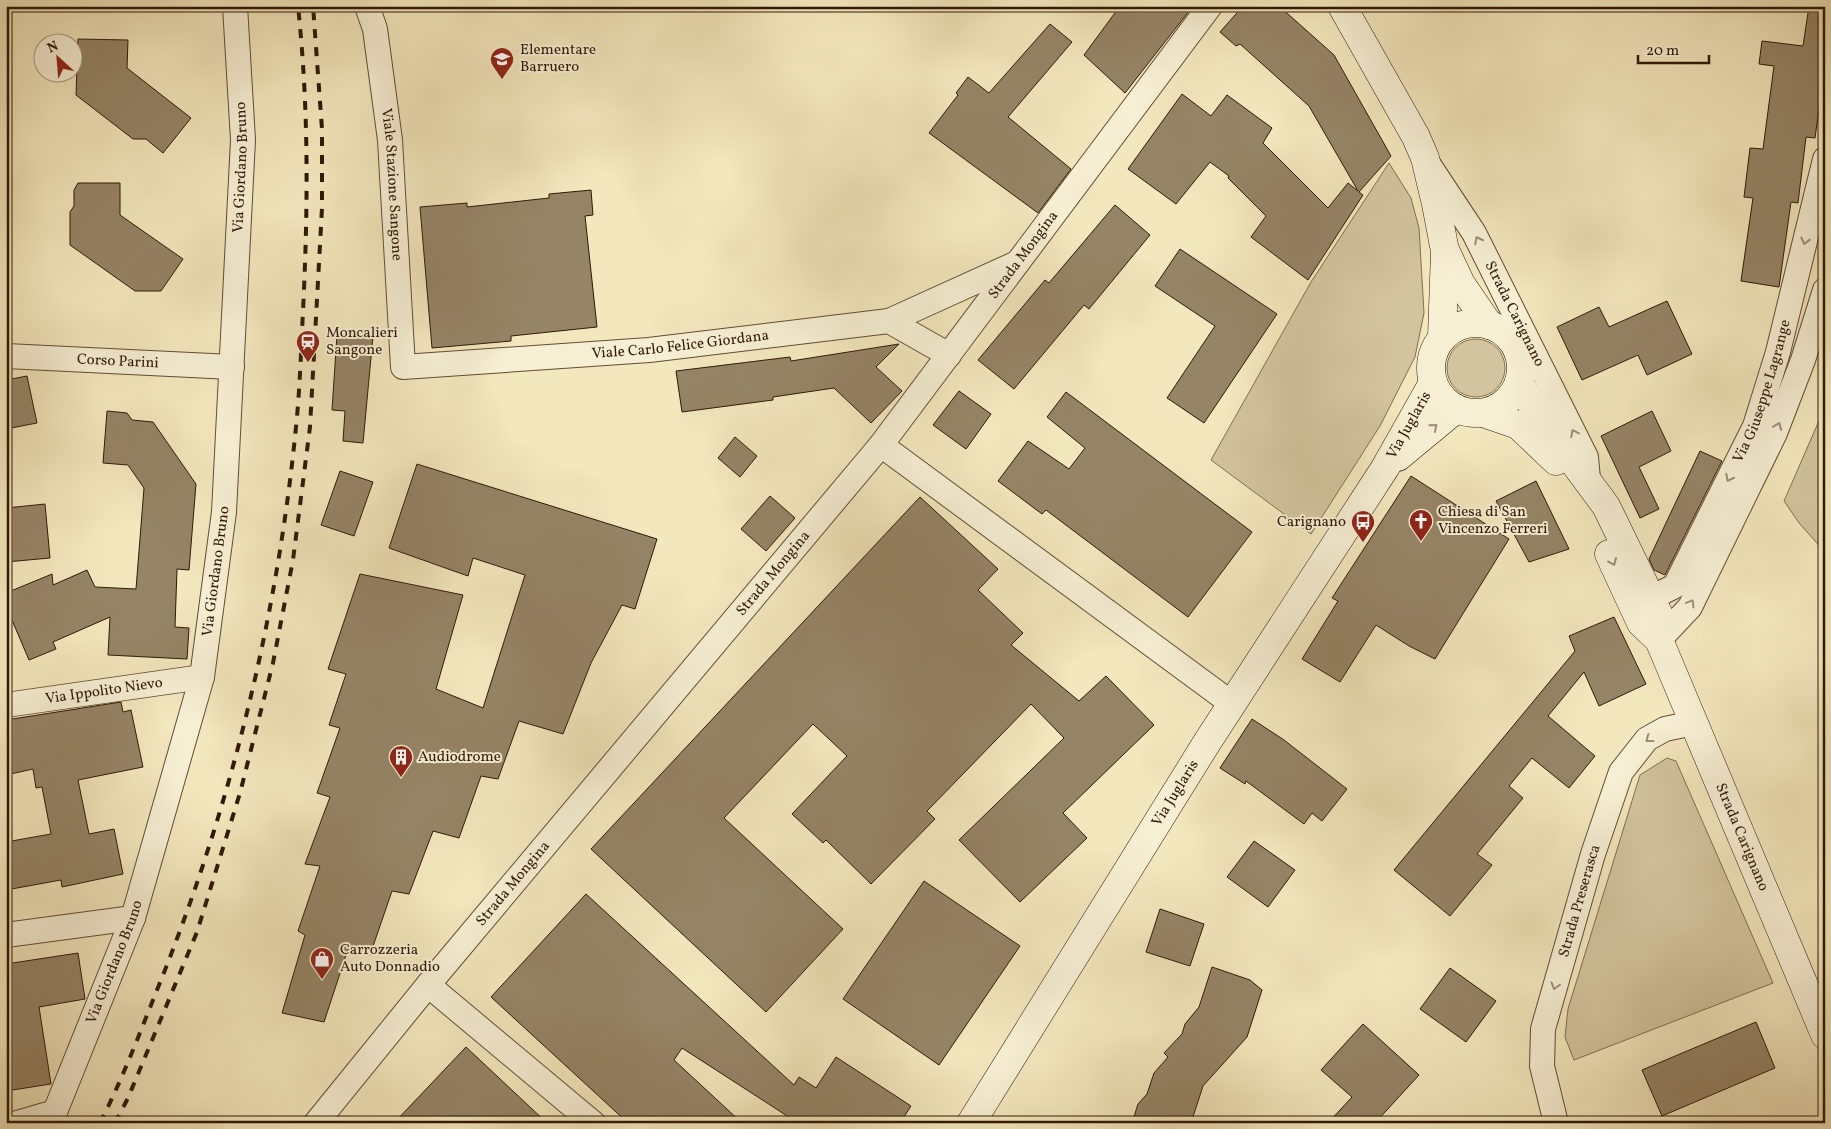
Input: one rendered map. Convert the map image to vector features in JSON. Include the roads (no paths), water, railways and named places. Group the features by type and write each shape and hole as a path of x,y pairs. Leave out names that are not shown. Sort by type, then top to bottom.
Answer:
{"main road":[{"name":"Strada Carignano","path":"1342,6 1416,137 1425,158 1445,251 1461,284 1489,325"},
{"name":"Strada Carignano","path":"1442,337 1445,251"},
{"path":"1468,323 1489,325 1506,334 1516,346 1520,360 1519,382 1508,400 1496,408 1483,413 1469,413 1456,409 1438,394 1430,370 1432,357 1442,337 1449,331 1468,323"},
{"name":"Strada Carignano","path":"1519,382 1535,410 1588,479 1606,506 1660,617 1659,640"},
{"name":"Via Juglaris","path":"970,1123 1231,703 1385,468 1433,383"},
{"name":"Via Juglaris","path":"1385,468 1456,409"},
{"name":"Strada Carignano","path":"1483,413 1518,425 1551,455 1583,499 1641,623 1659,640 1825,1035"}],"street":[{"name":"Via Giordano Bruno","path":"17,1123 55,1112 134,918 202,676 224,512 232,367 243,140 235,6"},
{"name":"Viale Stazione Sangone","path":"367,6 375,29 390,140 403,367"},
{"name":"Strada Mongina","path":"316,1123 428,985 882,445 1210,6"},
{"name":"Strada Carignano","path":"1425,158 1474,233 1586,457 1588,479"},
{"name":"Via Giuseppe Lagrange","path":"1651,598 1675,586 1755,426 1778,352 1825,159"},
{"name":"Viale Carlo Felice Giordana","path":"403,367 649,350 889,321 1019,262"},
{"name":"Via Giuseppe Lagrange","path":"1659,640 1690,607 1775,433 1803,360 1825,290"},
{"path":"889,321 949,355"},
{"name":"Corso Parini","path":"6,356 232,367"},
{"path":"882,445 1231,703"},
{"name":"Via Ippolito Nievo","path":"6,704 202,676"},
{"name":"Strada Preserasca","path":"1556,1123 1542,1066 1543,1029 1593,854 1621,772 1647,739 1665,729 1694,723"},
{"path":"6,935 134,918"},
{"path":"428,985 592,1123"}],"railway":[{"path":"100,1123 123,1074 157,990 207,853 247,713 277,571 296,427 305,273 306,121 298,6"},
{"path":"115,1123 128,1098 197,932 240,793 273,663 293,560 310,427 322,208 322,129 313,6"}],"place":[{"name":"Elementare Barruero","path":"502,80"},
{"name":"Moncalieri Sangone","path":"308,363"},
{"name":"Chiesa di San Vincenzo Ferreri","path":"1421,542"},
{"name":"Carignano","path":"1363,543"},
{"name":"Audiodrome","path":"401,778"},
{"name":"Carrozzeria Auto Donnadio","path":"322,980"}]}
